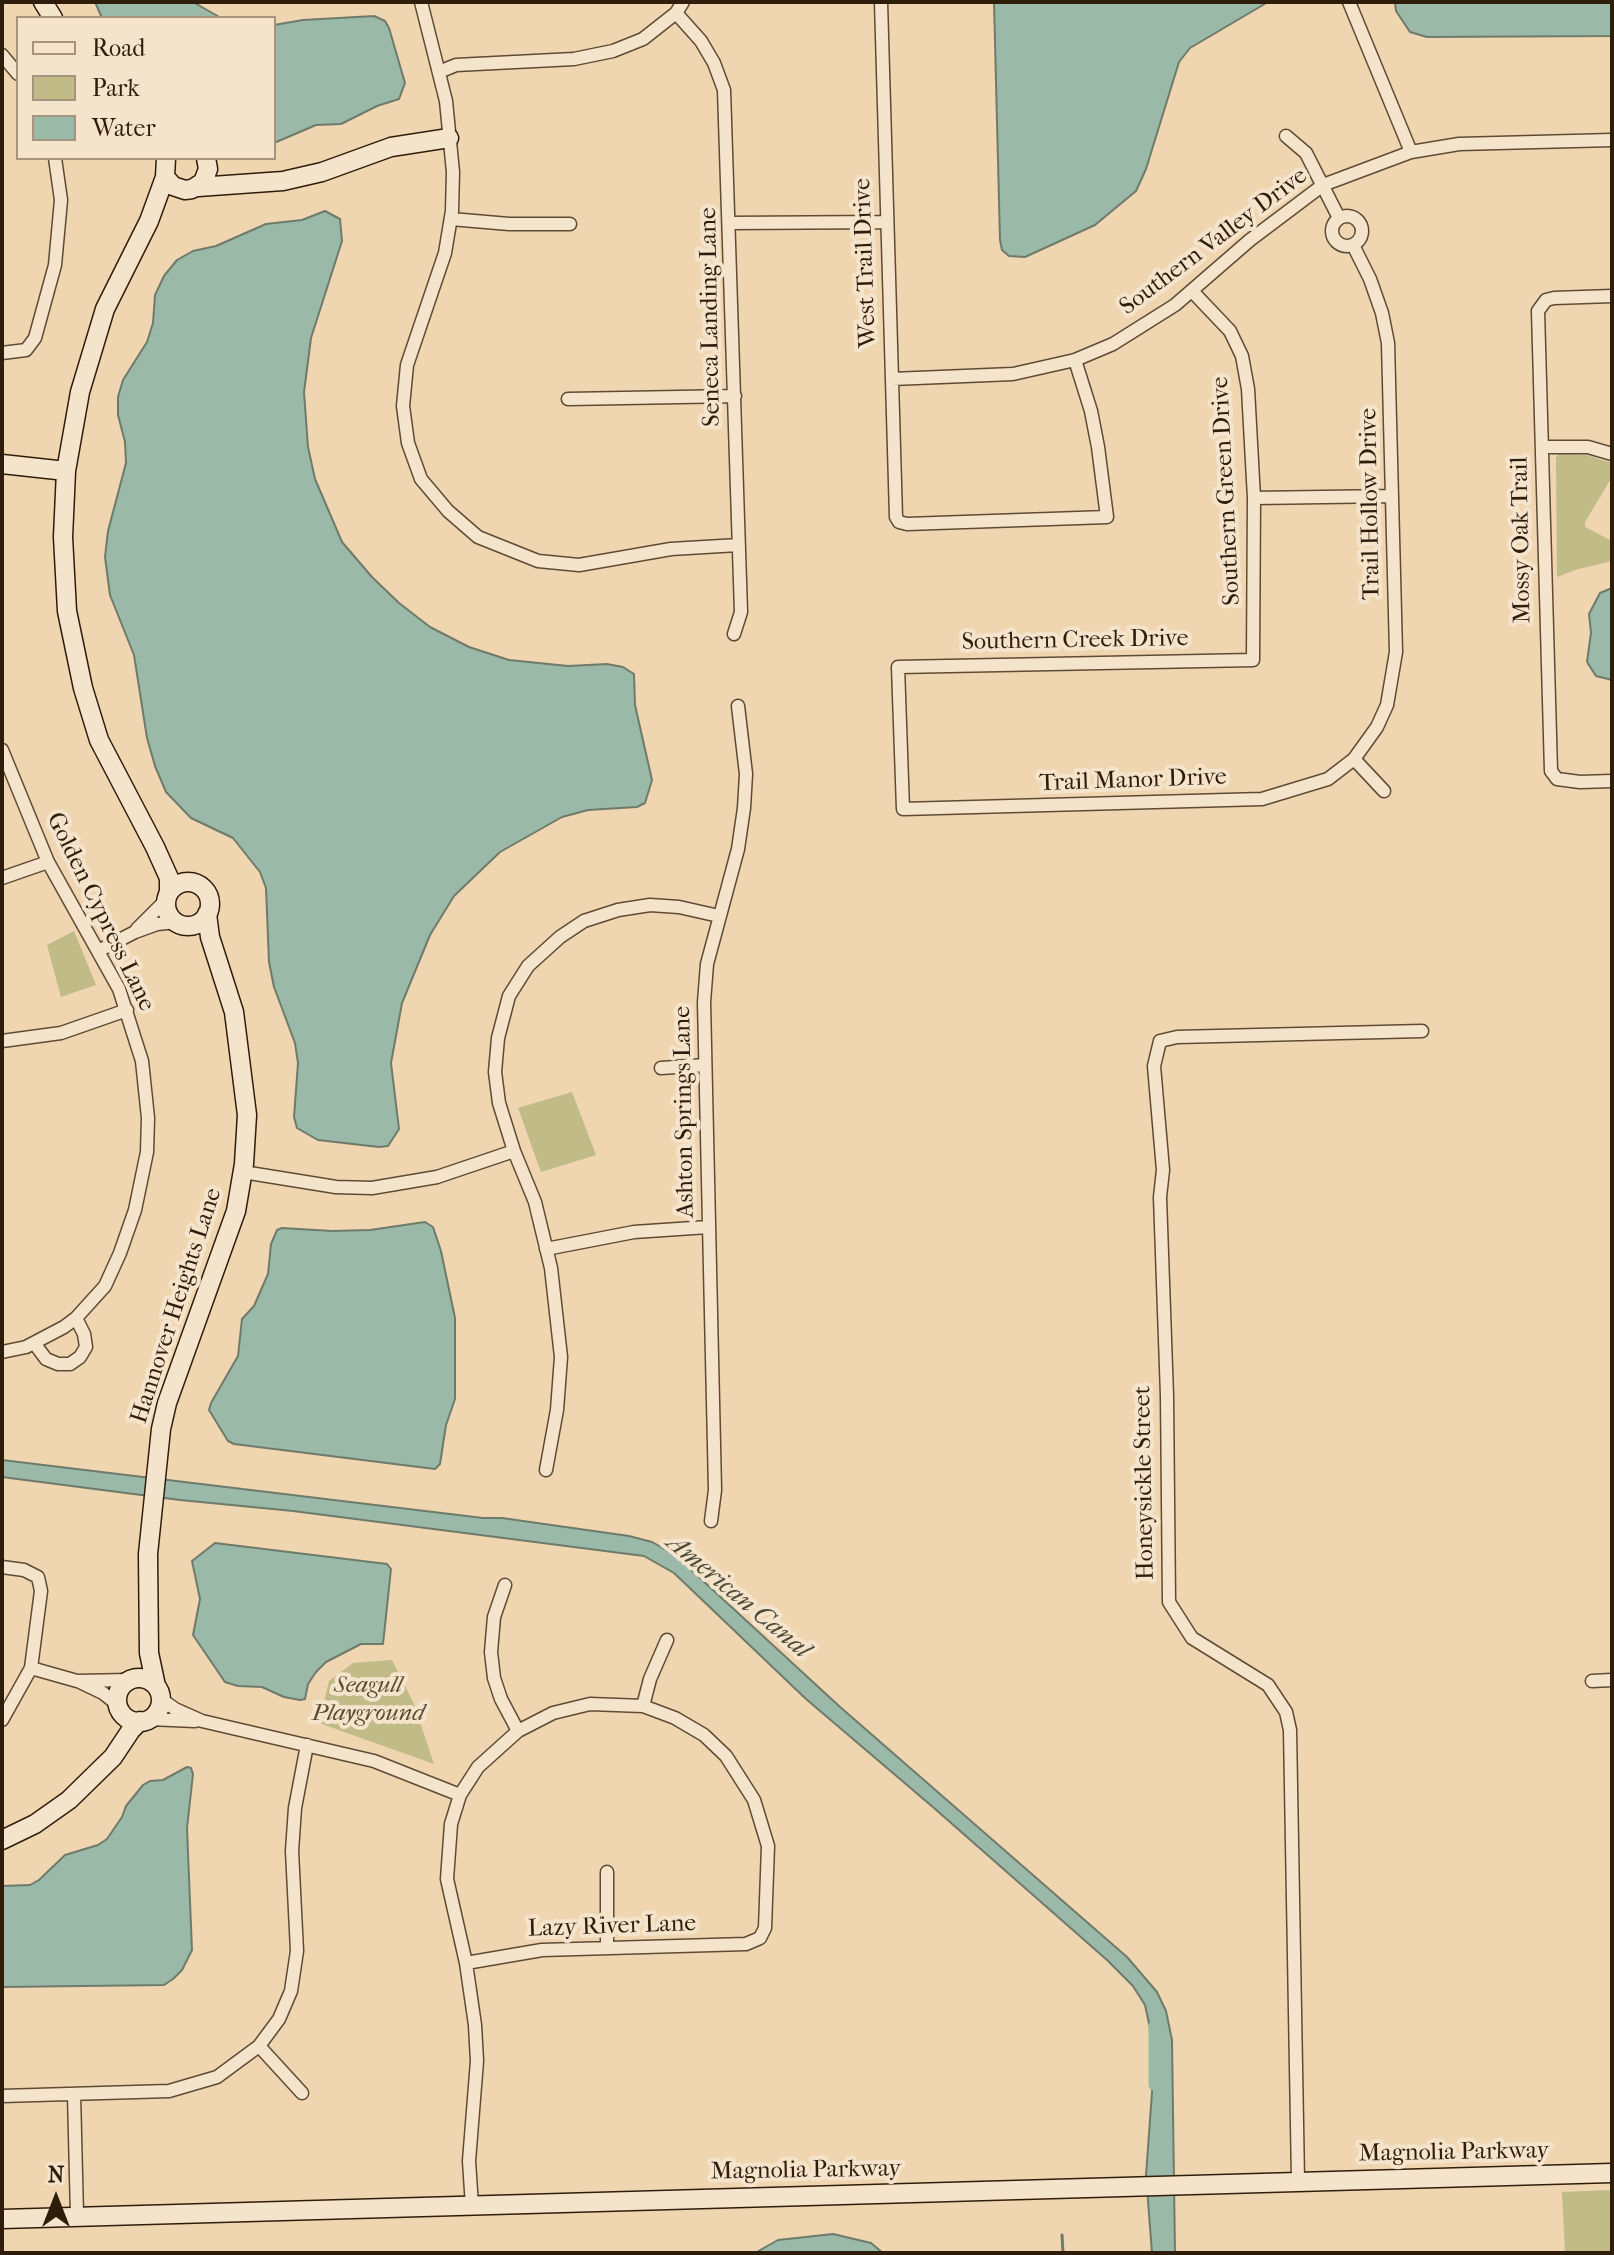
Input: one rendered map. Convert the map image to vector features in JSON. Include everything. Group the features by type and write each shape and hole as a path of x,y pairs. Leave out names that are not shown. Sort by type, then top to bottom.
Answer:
{"street":[{"path":"421,2 446,101 453,172 451,219 445,253 407,365 403,406 408,443 421,479 448,511 478,537 538,561 579,565 671,549 738,545"},
{"name":"West Trail Drive","path":"881,2 896,517 899,522 1107,517 1091,411 1075,360"},
{"path":"1349,2 1411,152"},
{"path":"439,72 456,65 574,59 613,51 643,39 679,7"},
{"name":"Seneca Landing Lane","path":"679,7 714,63 724,90 741,612 734,634"},
{"path":"2,55 16,72"},
{"name":"Trail Hollow Drive","path":"1286,136 1306,153 1339,218"},
{"path":"164,164 173,186 191,188 250,183 305,177 391,147 449,138"},
{"name":"Southern Valley Drive","path":"892,379 989,377 1075,360 1113,344 1192,291 1250,240 1323,185 1411,152 1459,144 1612,140"},
{"path":"2,353 26,350 35,338 55,265 61,200 55,160"},
{"path":"207,160 221,173 250,183"},
{"path":"191,188 207,176 207,160"},
{"name":"Hannover Heights Lane","path":"164,164 149,221 98,331 80,392 66,471 63,537 67,611 83,688 99,740 169,878 168,912 222,975"},
{"name":"Hannover Heights Lane","path":"149,221 191,188"},
{"name":"Trail Hollow Drive","path":"1349,216 1360,224 1362,234 1353,245 1343,246 1335,240 1333,226 1339,218 1349,216"},
{"path":"451,219 509,224 570,224"},
{"path":"730,223 887,222"},
{"name":"Trail Hollow Drive","path":"1353,245 1370,279 1388,343 1396,652 1387,705 1377,727 1354,759"},
{"name":"Southern Green Drive","path":"1192,291 1230,331 1242,356 1248,389 1254,498 1253,660"},
{"name":"Mossy Oak Trail","path":"1612,296 1546,300 1538,311 1551,771 1557,779 1612,781"},
{"path":"568,399 735,396"},
{"path":"1542,447 1588,447 1612,454"},
{"path":"2,464 66,471"},
{"path":"1254,498 1392,496"},
{"name":"Southern Creek Drive","path":"903,809 898,667 1253,660"},
{"name":"Ashton Springs Lane","path":"711,1521 715,1490 704,1065 707,964 738,849 744,808 745,763 738,706"},
{"name":"Golden Cypress Lane","path":"2,750 48,862 119,989 142,1061 147,1091 147,1152 143,1180 120,1253 105,1286 76,1318 34,1343 2,1352"},
{"path":"1354,759 1384,791"},
{"name":"Trail Manor Drive","path":"903,809 1262,799 1328,779 1354,759"},
{"name":"Hannover Heights Lane","path":"155,847 201,887 209,899 210,937 234,1012 247,1115 243,1172 236,1211 167,1403 157,1460 148,1554 149,1653 159,1693"},
{"path":"2,878 48,862"},
{"path":"135,932 180,884 194,883"},
{"path":"546,1470 557,1410 561,1357 555,1293 535,1202 499,1103 495,1072 498,1038 509,996 528,966 560,937 584,921 618,910 650,905 719,916"},
{"path":"98,951 157,924 196,924 207,914"},
{"path":"2,1041 61,1033 127,1010"},
{"name":"Honeysickle Street","path":"1298,2180 1290,1730 1279,1699 1268,1685 1192,1638 1169,1602 1167,1396 1160,1197 1163,1170 1154,1066 1160,1041 1177,1037 1422,1031"},
{"path":"661,1068 704,1065"},
{"path":"243,1172 336,1187 372,1188 437,1177 514,1151"},
{"path":"546,1249 634,1232 708,1227"},
{"path":"34,1343 46,1359 58,1364 70,1364 80,1357 86,1347 76,1318"},
{"path":"2,1567 24,1570 38,1577 41,1604 31,1668 4,1719"},
{"path":"505,1585 494,1617 491,1652 494,1678 501,1699 518,1731"},
{"path":"472,2206 471,2129 477,2061 475,2025 466,1963 447,1879 451,1824 460,1795 478,1767 518,1731 553,1713 590,1704 643,1706 650,1679 667,1640"},
{"name":"Hannover Heights Lane","path":"132,1679 145,1665 149,1653"},
{"path":"31,1668 77,1681 103,1693 129,1719 202,1721"},
{"path":"103,1765 116,1728 119,1690 132,1679"},
{"path":"77,1681 147,1679 175,1709 202,1721 374,1761 460,1795"},
{"path":"1592,1681 1612,1680"},
{"path":"2,1840 54,1812 86,1785 144,1720 158,1711 159,1693"},
{"name":"Lazy River Lane","path":"466,1963 528,1951 746,1944 760,1938 765,1928 768,1846 754,1800 726,1756 704,1735 675,1718 643,1706"},
{"path":"2,2096 169,2091 217,2077 259,2046 279,2019 291,1991 297,1951 292,1851 295,1808 307,1745"},
{"path":"607,1872 607,1947"},
{"path":"259,2046 302,2093"},
{"path":"74,2094 77,2216"},
{"name":"Magnolia Parkway","path":"2,2219 1174,2183 1612,2173"}],"green space":[{"path":"1560,454 1586,455 1612,463 1612,477 1585,527 1612,541 1612,561 1557,577 1556,457"},
{"path":"74,931 96,985 61,997 47,945"},
{"path":"572,1092 596,1155 541,1172 518,1108"},
{"name":"Seagull Playground","path":"392,1660 414,1704 434,1764 319,1723 329,1681 353,1663"},
{"path":"1612,2190 1612,2253 1565,2253 1562,2192"}],"water":[{"path":"95,2 193,2 218,16 101,16"},
{"path":"994,2 1268,2 1190,48 1179,62 1146,169 1136,191 1095,225 1025,257 1009,256 1002,250 1000,240"},
{"path":"1395,2 1612,2 1612,36 1427,37 1410,32 1396,11"},
{"path":"374,16 385,21 405,83 399,99 341,124 316,125 276,142 276,25"},
{"path":"325,211 340,219 342,241 311,338 304,392 308,447 315,479 342,542 399,603 430,627 469,647 509,660 568,666 607,664 623,667 634,674 635,705 652,780 645,803 637,807 588,810 562,817 500,852 454,896 430,935 402,1003 391,1063 399,1129 388,1146 379,1147 318,1140 297,1128 294,1117 298,1063 295,1043 274,987 269,962 266,888 260,872 233,838 191,818 166,792 147,738 134,655 110,595 105,557 108,531 126,463 118,397 123,380 147,342 153,323 155,295 164,276 177,260 193,251 216,246 266,224 302,220"},
{"path":"1612,588 1612,680 1596,676 1587,662 1591,633 1589,614 1600,593"},
{"path":"425,1222 433,1227 441,1251 455,1318 455,1399 446,1425 440,1464 435,1469 228,1441 209,1410 238,1356 242,1319 254,1306 268,1274 271,1244 277,1230 370,1230"},
{"name":"American Canal","path":"2,1460 502,1518 629,1536 652,1542 675,1555 839,1706 1127,1957 1157,1992 1166,2011 1172,2040 1175,2253 1152,2253 1146,2175 1155,2051 1145,2005 1133,1986 934,1808 806,1699 674,1573 644,1556 2,1477"},
{"path":"215,1543 387,1564 391,1569 383,1644 361,1644 326,1662 308,1684 305,1699 284,1697 262,1687 225,1682 193,1635 200,1599 192,1561"},
{"path":"187,1767 193,1774 187,1828 192,1950 182,1970 164,1985 2,1987 2,1886 30,1885 65,1855 98,1845 107,1839 126,1806 143,1785 163,1780"},
{"path":"833,2234 871,2243 883,2253 755,2253 778,2240"}],"waterway":[{"name":"American Canal","path":"1154,2026 1154,2085"},
{"path":"1062,2235 1063,2253"}]}
